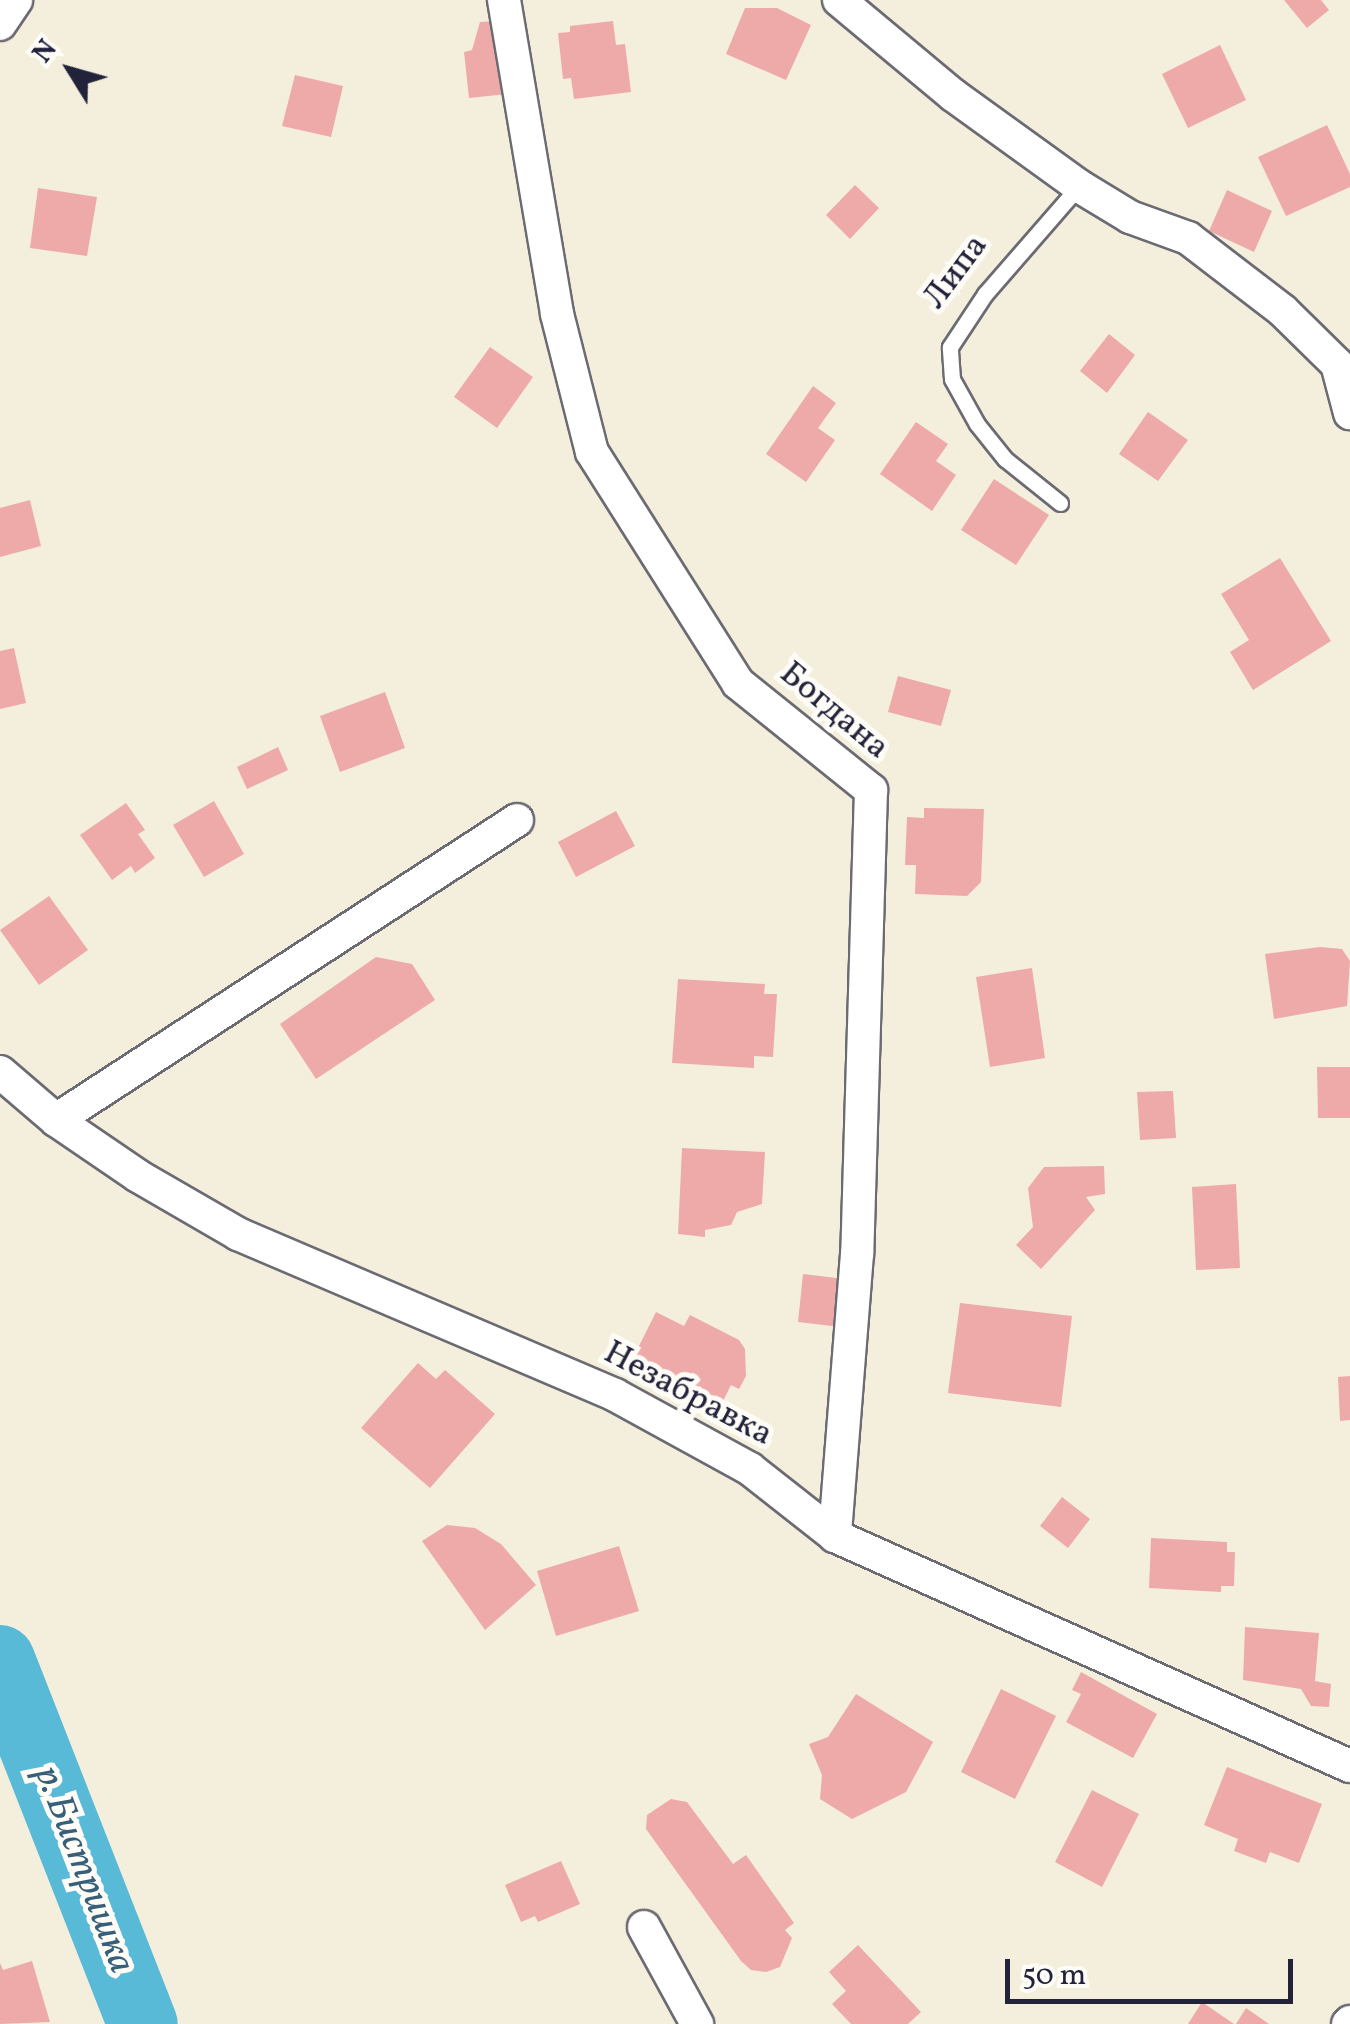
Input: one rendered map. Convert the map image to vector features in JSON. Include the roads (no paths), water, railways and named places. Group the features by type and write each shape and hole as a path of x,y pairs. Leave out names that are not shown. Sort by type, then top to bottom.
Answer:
{"street":[{"path":"0,24 16,0"},
{"name":"Богдана","path":"504,0 558,314 592,452 738,683 871,790 857,1254 835,1536"},
{"path":"839,0 952,95 1079,186 1130,217 1188,238 1283,311 1336,364 1350,412"},
{"path":"56,1120 517,820"},
{"name":"Незабравка","path":"0,1072 56,1120 138,1176 238,1234 615,1395 750,1468 835,1536 1350,1766"},
{"path":"644,1927 697,2024"}],"lane":[{"name":"Липа","path":"1060,504 1005,460 977,424 952,378 950,347 985,294 1079,186"}],"waterway":[{"name":"р. Бистришка","path":"0,1660 143,2024"}]}
